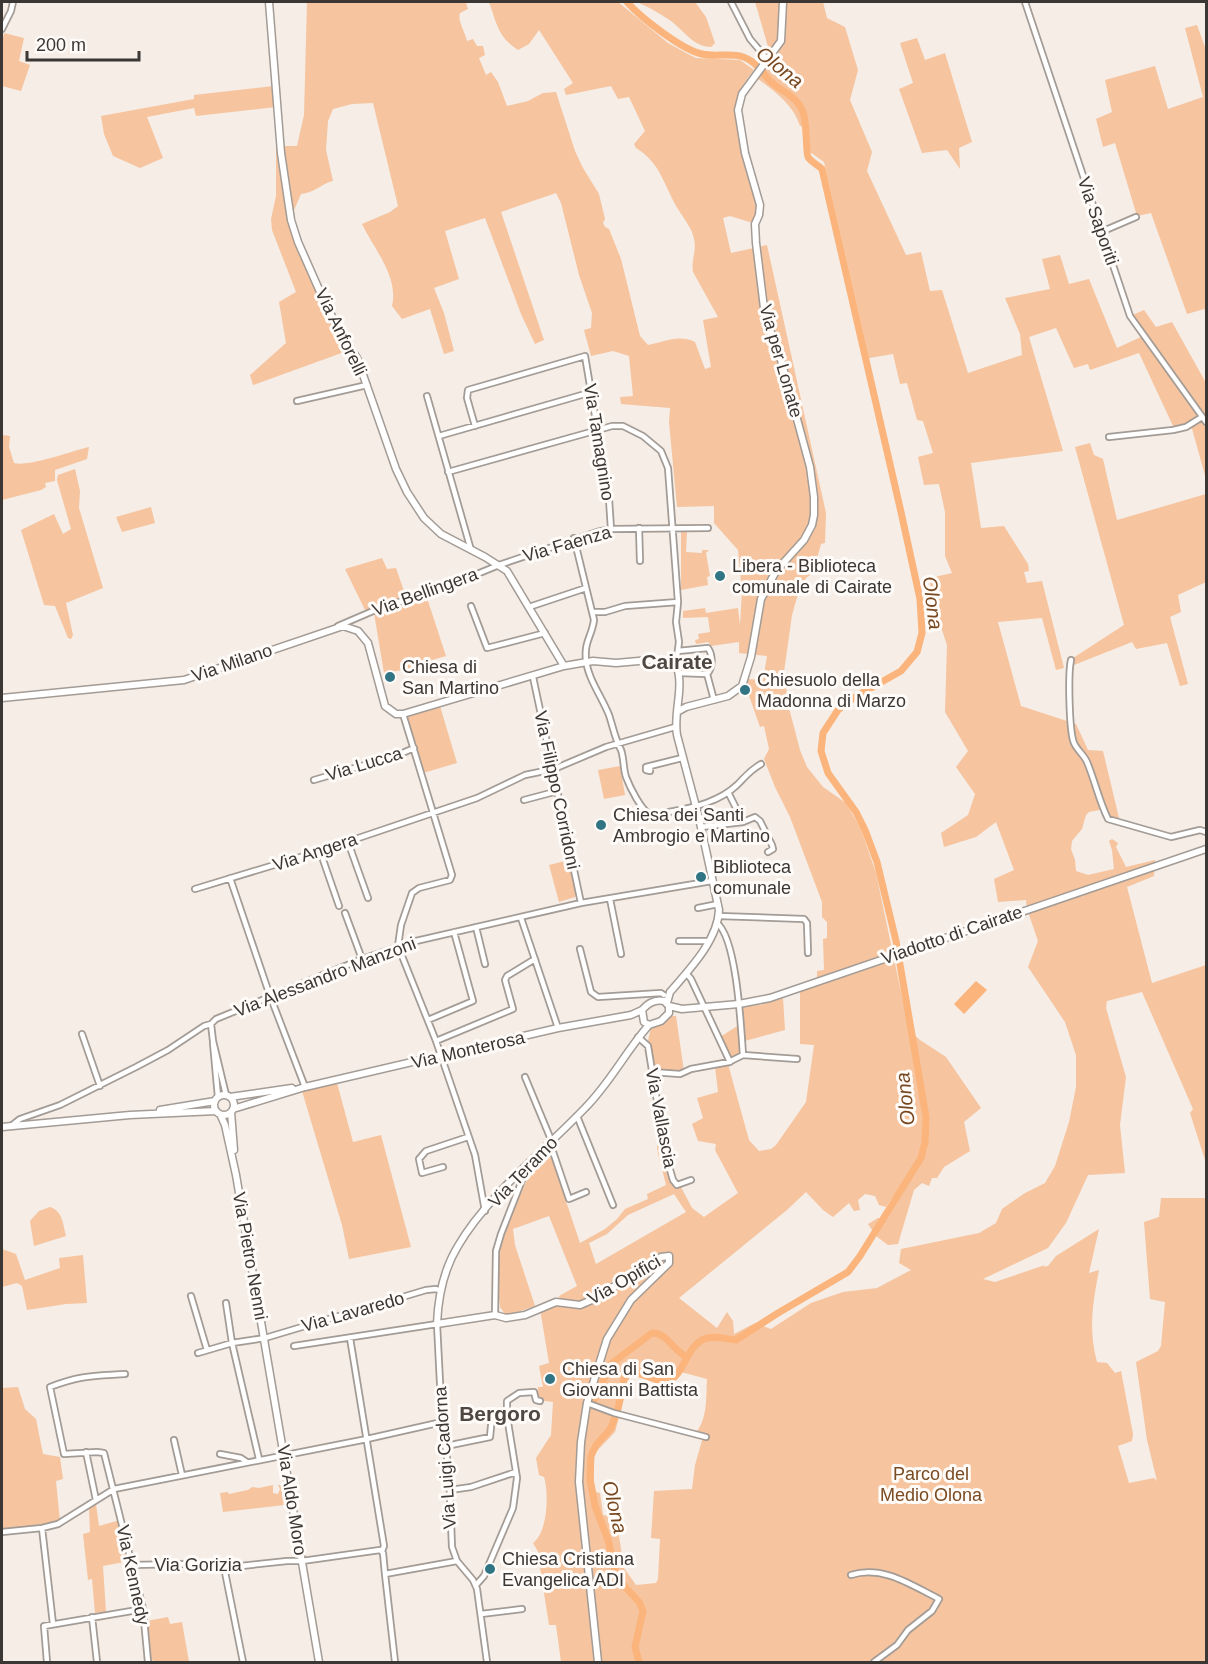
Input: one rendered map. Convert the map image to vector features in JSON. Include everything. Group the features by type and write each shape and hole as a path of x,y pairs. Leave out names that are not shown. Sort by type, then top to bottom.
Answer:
{"street":[{"path":"2,29 13,2"},
{"name":"Via Anforelli","path":"269,2 281,153 291,220 321,294 341,335 357,358 406,492 433,527 445,537 499,565 511,577 564,666"},
{"path":"731,2 750,39 767,62"},
{"name":"Via per Lonate","path":"714,700 728,696 742,686 749,668 761,599 765,589 776,571 807,537 813,515 812,478 781,360 765,316 755,224 760,205 745,153 738,110 742,94 773,54 783,36 783,2"},
{"name":"Via Saporiti","path":"1025,2 1130,316 1206,422"},
{"path":"1101,232 1136,217"},
{"name":"Via Tamagnino","path":"475,426 467,398 468,390 585,356 609,499 611,528"},
{"path":"297,401 367,385"},
{"path":"440,436 592,392"},
{"path":"427,396 471,550"},
{"path":"1109,437 1186,427 1206,412"},
{"path":"448,472 597,429 622,426 643,436 661,451 668,468 678,602 676,622 679,636 676,664 679,673 678,701 675,727 701,827 718,904 718,920 708,941 665,1001"},
{"name":"Via Faenza","path":"499,565 574,538 611,528 708,528"},
{"path":"639,528 640,561"},
{"path":"574,538 593,612 593,629 586,642 586,662 609,716 622,755 626,778 644,810 650,814 695,807 728,792 738,785 747,772 761,764"},
{"name":"Via Bellingera","path":"351,624 387,605 426,595 499,565"},
{"path":"529,607 586,588"},
{"path":"593,612 605,612 625,606 678,602"},
{"path":"471,606 487,648 545,633"},
{"path":"351,624 368,643 385,706 396,714 403,714 564,666 586,662 616,663 650,660 676,664"},
{"name":"Via Milano","path":"2,698 184,680 336,627 351,624"},
{"path":"677,712 686,707 714,700 707,674 712,666 708,648 678,651"},
{"path":"1071,660 1069,680 1072,736 1075,745 1088,763 1108,819 1171,837 1200,830 1206,832"},
{"path":"679,673 707,674"},
{"name":"Via Filippo Corridoni","path":"533,676 581,903"},
{"path":"678,701 686,707"},
{"path":"403,714 451,877 442,882 419,888 412,893 401,925 398,946 436,1041 475,1155 484,1210"},
{"name":"Via Angera","path":"195,889 348,842 477,798 525,775 554,769 617,744 675,727"},
{"name":"Via Lucca","path":"314,780 414,748"},
{"path":"650,766 682,758"},
{"path":"524,800 558,791"},
{"path":"728,792 743,822"},
{"path":"701,827 743,822 755,817 760,821 772,845 772,849 768,852"},
{"path":"348,842 368,898"},
{"name":"Viadotto di Cairate","path":"702,1008 770,998 1206,849"},
{"path":"320,851 339,906"},
{"path":"230,878 305,1087"},
{"name":"Via Alessandro Manzoni","path":"12,1126 20,1119 60,1105 100,1086 168,1050 216,1019 398,946 581,903 712,881"},
{"path":"610,899 621,954"},
{"path":"698,908 718,904"},
{"path":"345,913 362,959"},
{"path":"521,918 558,1028"},
{"path":"718,920 804,919 807,923 808,953"},
{"path":"718,920 728,945 738,986 743,1054"},
{"path":"476,927 485,964"},
{"path":"428,1020 473,1001 453,932"},
{"path":"679,941 708,941"},
{"path":"580,949 591,992 598,998 660,993 669,1014"},
{"path":"436,1041 513,1009 505,980 507,976 535,959"},
{"path":"686,973 691,979 702,1008 730,1062"},
{"path":"665,1001 676,1009 702,1008 669,1014 661,1021 644,1018 651,1002 665,1001"},
{"name":"Via Monterosa","path":"218,1113 232,1111 305,1087 558,1028 631,1015 644,1018"},
{"name":"Via Teramo","path":"437,1324 441,1291 458,1247 484,1210 588,1106 639,1036 644,1018"},
{"path":"130,1115 216,1099 211,1024"},
{"path":"82,1034 100,1086"},
{"name":"Via Vallascia","path":"639,1036 647,1044 666,1156 673,1180 680,1186 691,1180"},
{"path":"213,1041 228,1096"},
{"path":"652,1072 675,1075 691,1069 730,1062 743,1054 797,1059"},
{"path":"525,1077 551,1142 568,1199 586,1192"},
{"name":"Via Monterosa","path":"216,1099 305,1087"},
{"name":"Via Pietro Nenni","path":"228,1096 234,1104 232,1111 236,1174"},
{"name":"Via Pietro Nenni","path":"216,1099 218,1113 225,1125 236,1174 265,1338"},
{"path":"2,1127 130,1115 218,1113"},
{"path":"577,1116 613,1205"},
{"path":"443,1167 422,1173 418,1159 426,1151 468,1137"},
{"path":"495,1315 496,1251 529,1165"},
{"name":"Via Opifici","path":"437,1324 495,1315 506,1318 525,1316 556,1302 575,1305 586,1303 661,1257 669,1256 669,1263 631,1300 607,1339 587,1402 580,1450 579,1482 598,1662"},
{"name":"Via Lavaredo","path":"198,1353 232,1343 265,1338 426,1290 441,1291"},
{"path":"191,1296 207,1350"},
{"path":"226,1303 232,1343 259,1459"},
{"path":"294,1346 437,1324"},
{"name":"Via Luigi Cadorna","path":"437,1324 442,1422 450,1490 451,1536 457,1561 476,1585"},
{"name":"Via Aldo Moro","path":"265,1338 319,1662"},
{"path":"350,1338 384,1546 382,1551 395,1662"},
{"path":"96,1500 86,1452 64,1454 50,1388 71,1379 94,1375 125,1374"},
{"path":"487,1662 476,1585 484,1575 513,1508 517,1478 507,1416 507,1401 519,1393 534,1392 536,1400 540,1401"},
{"path":"587,1402 614,1413 706,1437"},
{"path":"446,1446 490,1437 492,1416 507,1416"},
{"path":"2,1532 58,1524 114,1489 442,1422"},
{"path":"174,1440 182,1475"},
{"name":"Via Kennedy","path":"86,1452 104,1453 143,1609 148,1662"},
{"path":"220,1454 246,1461"},
{"path":"450,1490 471,1487 516,1472"},
{"path":"42,1528 53,1623"},
{"name":"Via Gorizia","path":"133,1565 180,1564 224,1568 382,1551"},
{"path":"385,1574 457,1561"},
{"path":"224,1568 243,1662"},
{"path":"851,1575 875,1571 900,1579 939,1599 932,1611 908,1630 897,1645 874,1662"},
{"path":"47,1662 44,1626 143,1609"},
{"path":"481,1614 522,1609"},
{"path":"92,1617 97,1662"}],"green space":[{"name":"Parco del Medio Olona","path":"307,2 466,2 468,9 459,16 467,41 473,39 477,46 483,46 485,55 479,58 486,75 491,72 498,82 507,106 528,101 543,93 556,92 575,151 599,194 605,219 603,223 609,229 621,259 640,336 648,345 672,339 695,342 705,369 711,367 703,320 718,317 693,272 695,243 692,231 657,168 634,144 645,131 629,97 618,99 611,86 566,95 564,89 573,83 539,30 529,44 518,50 502,35 489,2 618,2 668,43 696,58 740,60 754,70 740,89 736,103 736,121 756,214 753,223 730,216 723,218 731,253 767,245 826,513 825,543 821,544 813,573 800,587 792,615 784,672 789,708 807,767 823,787 846,803 861,829 876,873 909,1030 946,1057 981,1108 964,1122 970,1151 944,1167 937,1178 932,1178 929,1186 922,1183 914,1190 898,1244 888,1245 876,1236 868,1224 878,1218 886,1218 893,1208 892,1198 886,1207 879,1205 875,1196 865,1194 858,1200 860,1210 854,1211 849,1203 833,1217 806,1192 679,1298 717,1328 727,1312 733,1321 734,1334 755,1323 771,1329 811,1303 843,1292 877,1288 911,1270 899,1263 901,1249 979,1233 996,1223 1002,1209 1045,1183 1055,1166 1069,1122 1076,1087 1076,1055 1065,1022 1028,967 1038,941 1026,900 998,902 994,879 1014,870 996,822 976,837 944,847 941,833 968,815 975,794 956,767 968,751 945,712 947,645 931,597 930,578 952,573 945,556 945,512 939,484 924,485 918,457 933,453 923,421 917,420 907,383 900,384 893,354 869,358 824,162 810,152 808,127 800,126 788,105 757,78 777,58 769,50 755,2 823,2 827,18 845,27 858,70 850,100 872,152 867,171 906,255 921,252 930,291 942,290 968,373 1022,355 1020,334 1005,298 1050,289 1042,259 1060,255 1069,284 1089,279 1117,348 1143,336 1130,316 1144,310 1156,327 1172,322 1206,383 1206,479 1191,425 1174,428 1139,353 1090,370 1088,364 1074,368 1056,328 1029,337 1063,451 971,463 981,528 1004,526 1028,564 1029,571 1024,572 1027,583 1042,581 1064,668 1056,670 1042,618 998,622 1021,706 1076,724 1088,750 1103,751 1119,818 1110,819 1104,809 1089,812 1086,815 1082,829 1072,841 1071,849 1076,871 1088,875 1114,869 1109,841 1112,839 1118,843 1116,847 1126,867 1155,860 1154,876 1127,887 1152,983 1206,965 1206,1163 1190,1113 1193,1109 1142,992 1107,1001 1106,1008 1126,1077 1120,1125 1125,1173 1088,1175 1066,1223 1048,1248 983,1279 995,1282 1045,1265 1044,1267 1048,1266 1056,1256 1099,1229 1089,1273 1099,1270 1093,1304 1094,1350 1097,1362 1107,1363 1115,1373 1121,1371 1133,1434 1132,1441 1118,1446 1129,1483 1154,1478 1157,1481 1147,1440 1136,1362 1158,1351 1161,1346 1165,1302 1150,1299 1144,1222 1159,1217 1161,1198 1206,1198 1206,1662 561,1662 556,1625 549,1625 540,1555 533,1543 542,1530 547,1502 544,1477 539,1475 536,1458 551,1435 553,1402 538,1400 538,1387 543,1387 539,1366 549,1363 540,1309 561,1304 559,1296 577,1286 549,1216 513,1229 515,1245 535,1306 509,1315 505,1314 500,1307 497,1279 497,1261 503,1233 532,1169 549,1150 580,1243 605,1229 625,1209 648,1199 647,1194 666,1185 657,1149 658,1133 662,1133 676,1186 681,1187 692,1208 704,1217 738,1193 715,1150 716,1144 698,1141 692,1124 703,1118 697,1098 718,1092 715,1066 728,1064 749,1140 759,1151 771,1149 776,1145 806,1102 814,1045 800,1044 800,991 817,985 817,971 824,970 823,939 827,938 827,922 822,917 822,902 790,817 764,759 769,749 764,726 760,727 745,684 747,679 763,680 767,656 739,653 739,642 711,646 708,642 696,644 695,640 699,639 698,634 710,632 708,617 683,618 683,611 705,608 706,613 738,608 740,625 742,591 738,550 714,523 714,506 677,507 669,422 670,408 621,404 620,397 633,396 629,356 613,351 591,356 584,330 591,328 592,313 579,275 561,203 556,193 501,212 544,340 535,344 521,314 485,218 445,231 459,279 434,288 444,313 454,351 444,354 430,309 402,319 392,306 392,284 389,274 362,224 398,206 373,103 352,104 333,109 328,121 326,150 333,181 311,192 301,194 294,210 294,224 346,338 344,343 347,351 253,385 250,375 286,343 279,302 296,292 272,230 271,219 276,196 276,149 277,146 297,146 304,115","holes":["674,1194 686,1212 596,1264 589,1243 607,1234 628,1215","681,1372 707,1379 704,1416 699,1429 694,1434 703,1437 695,1465 692,1489 654,1491 651,1538 660,1539 658,1579 656,1583 636,1585 624,1568 616,1517 603,1515 600,1493 596,1492 594,1485 594,1454 615,1432 630,1376 674,1382"]},
{"path":"637,2 695,2 706,17 715,43 711,47 699,44 671,21"},
{"path":"1197,25 1206,50 1206,312 1204,309 1187,314 1151,213 1137,216 1115,143 1103,147 1096,119 1112,112 1105,80 1155,66 1168,109 1203,97 1185,28"},
{"path":"4,33 24,38 19,61 30,65 21,91 2,86"},
{"path":"917,38 925,60 945,53 972,142 959,148 960,169 947,150 922,153 899,89 913,83 900,43"},
{"path":"273,86 276,107 196,116 194,108 147,117 163,158 140,168 113,156 104,134 101,116 194,99 194,95"},
{"path":"2,435 10,436 9,447 14,463 40,461 89,447 87,459 55,470 55,481 45,483 46,487 41,490 2,500"},
{"path":"1090,443 1094,455 1103,459 1117,520 1206,494 1206,582 1178,595 1181,612 1170,617 1188,684 1180,686 1167,643 1136,649 1132,642 1074,665 1073,658 1124,625 1075,447"},
{"path":"75,469 80,491 79,508 103,588 66,603 73,635 71,639 68,638 55,606 44,605 21,530 54,514 63,534 71,529 57,480 58,475"},
{"path":"151,507 155,523 122,532 116,517"},
{"path":"681,532 687,532 686,552 702,553 702,550 709,550 706,553 710,576 707,577 708,585 681,590"},
{"path":"382,558 387,569 396,568 406,597 365,610 345,569"},
{"path":"427,598 446,656 432,660 432,665 384,673 374,613"},
{"path":"440,706 457,763 423,773 406,717"},
{"path":"620,766 625,795 604,799 598,770"},
{"path":"569,860 576,894 575,897 559,902 549,865"},
{"path":"783,998 785,1030 741,1042 742,1054 730,1060 720,1037 739,1025 737,1006 760,1005"},
{"path":"671,1016 676,1016 684,1071 676,1073 653,1069 648,1041 651,1027 666,1022"},
{"path":"337,1083 353,1142 381,1135 411,1247 349,1259 342,1225 302,1091"},
{"path":"50,1207 60,1215 66,1236 34,1246 30,1221 39,1211"},
{"path":"2,1249 16,1254 25,1280 60,1268 59,1258 83,1255 87,1303 27,1310 22,1286 17,1283 2,1287"},
{"path":"18,1387 25,1409 36,1419 43,1454 60,1457 63,1479 56,1481 60,1521 44,1526 2,1530 2,1388"},
{"path":"273,1485 273,1493 278,1494 280,1489 278,1485 281,1485 284,1505 223,1512 220,1493 228,1492 229,1494 252,1487"},
{"path":"96,1504 99,1526 120,1520 129,1561 103,1566 106,1612 95,1613 92,1579 88,1580 83,1534 90,1532 89,1508"},
{"path":"168,1617 170,1624 182,1622 189,1662 150,1660 147,1621"}],"shaded area":[{"path":"976,981 987,990 964,1014 954,1004"}],"waterway":[{"name":"Olona","path":"627,2 662,32 694,51 708,55 739,56 754,63 770,81 793,98 800,107 804,117 808,157 822,169 920,599 922,633 917,652 901,671 855,697 838,710 823,733 821,751 828,773 856,812 877,862 896,941 926,1117 925,1142 921,1158 848,1272 736,1340 711,1337 704,1339 693,1348 673,1378 664,1381 632,1372 625,1375 618,1409 611,1428 596,1445 591,1456 590,1479 595,1506 608,1540 617,1578 639,1602 643,1611 635,1647 639,1662"},
{"name":"Olona","path":"593,1402 611,1364 652,1333 662,1336 687,1357"}],"place":[{"name":"Libera - Biblioteca comunale di Cairate","path":"720,576"},
{"name":"Chiesa di San Martino","path":"390,677"},
{"name":"Chiesuolo della Madonna di Marzo","path":"745,690"},
{"name":"Chiesa dei Santi Ambrogio e Martino","path":"601,825"},
{"name":"Biblioteca comunale","path":"701,877"},
{"name":"Chiesa di San Giovanni Battista","path":"550,1379"},
{"name":"Chiesa Cristiana Evangelica ADI","path":"490,1569"}],"district":[{"name":"Cairate","path":"677,662"},
{"name":"Bergoro","path":"500,1414"}]}
